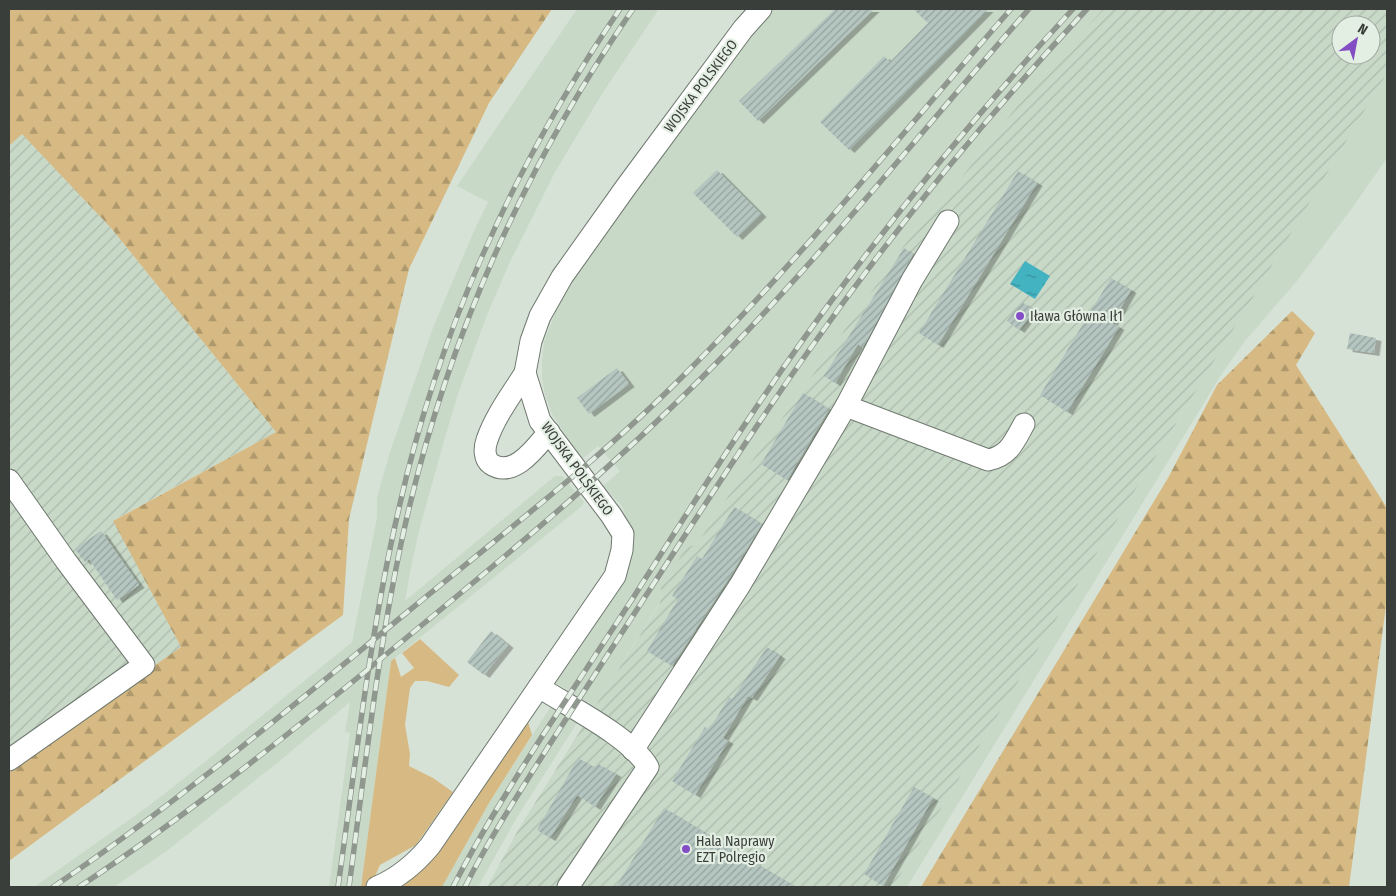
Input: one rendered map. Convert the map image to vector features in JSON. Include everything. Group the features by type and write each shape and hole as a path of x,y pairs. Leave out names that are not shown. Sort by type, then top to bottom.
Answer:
{"street":[{"name":"WOJSKA POLSKIEGO","path":"376,887 407,870 430,846 615,576 622,550 623,534 611,515 540,421 525,373 531,341 540,316 562,277 743,29 761,9"},
{"path":"634,750 734,593 846,406 912,280 948,221"},
{"path":"525,373 487,440 485,452 488,462 497,468 507,468 518,464 549,432"},
{"path":"846,406 988,460 1005,454 1012,446 1024,424"},
{"path":"9,480 66,561 144,665 9,760"},
{"path":"539,686 600,724 642,757 648,767 568,887"}],"shaded area":[{"path":"577,9 659,9 602,94 555,172 509,264 487,315 458,394 446,434 420,527 405,601 555,476 562,476 584,502 582,506 391,661 361,887 329,887 350,733 345,732 350,702 168,850 114,887 34,887 150,805 352,642 377,518 377,497 390,452 434,325 488,202 457,186"},
{"path":"773,9 1103,9 1028,92 936,210 922,220 742,475 697,544 686,549 661,587 660,602 595,707 553,681 632,535 622,506 603,486 620,471 598,446 581,460 552,414 545,395 542,378 544,342 557,308 580,270 724,67"},
{"path":"1103,9 1387,9 1387,73 1252,299 893,887 487,887 518,830 660,603 661,587 686,548 697,544 742,475 922,220 936,210 1028,92"},
{"path":"1387,73 1387,158 1350,211 1296,282 1245,341 1223,372 907,887 893,887 1252,299"},
{"path":"22,133 111,228 276,432 114,520 181,647 9,768 9,146"},
{"path":"553,703 579,720 516,819 478,887 442,887 489,803"}],"green space":[{"path":"9,9 552,9 489,103 409,269 349,519 343,615 9,861 9,768 181,647 113,521 276,432 111,228 22,134 9,146"},
{"path":"1292,311 1315,333 1296,365 1387,508 1387,598 1349,887 921,887 1168,478 1217,385"},
{"path":"420,639 459,675 449,687 427,681 415,681 410,688 405,725 410,754 409,766 433,778 453,792 416,845 380,865 373,881 373,887 361,887 391,661 395,658 401,677 414,668 402,653"},
{"path":"526,715 532,735 489,803 442,887 397,887"}],"water":[{"path":"1025,261 1050,276 1035,299 1010,284"}],"building":[{"path":"835,9 874,9 758,121 739,101"},
{"path":"913,9 988,9 849,150 820,122 884,56 890,62 928,23"},
{"path":"717,170 761,214 737,237 693,193"},
{"path":"1018,171 1037,183 938,345 919,333"},
{"path":"904,248 913,254 867,340 862,347 858,344 835,383 824,376"},
{"path":"1111,278 1131,290 1112,323 1119,327 1067,412 1040,395"},
{"name":"Iława Główna Ił1","path":"1022,302 1034,310 1019,330 1007,321"},
{"path":"1350,333 1376,338 1374,353 1347,349"},
{"path":"617,368 629,384 589,414 577,398"},
{"path":"803,393 829,409 787,480 761,464"},
{"path":"734,507 762,524 672,666 647,651 678,599 672,596 697,556 702,559"},
{"path":"101,531 139,585 117,600 89,559 85,562 75,549"},
{"path":"491,631 508,645 484,675 467,662"},
{"path":"767,647 780,656 752,698 748,696 723,738 728,741 695,795 672,781 705,727 709,730 729,697 732,699"},
{"path":"578,758 595,768 598,764 616,774 595,807 577,795 550,838 537,830"},
{"path":"914,787 933,798 883,886 864,874"},
{"name":"Hala Naprawy EZT Polregio","path":"664,808 762,867 796,887 616,887"}],"railway":[{"path":"338,887 364,696 389,555 416,441 436,376 459,311 515,186 548,125 620,9"},
{"path":"349,887 373,708 395,574 421,460 442,392 466,324 493,258 524,194 557,131 633,9"},
{"path":"53,887 144,823 276,720 514,526 621,435 688,371 772,283 1011,9"},
{"path":"79,887 207,797 289,733 494,565 616,460 694,385 771,306 846,222 1029,9"},
{"path":"453,887 506,793 786,363 868,252 924,181 1012,77 1073,9"},
{"path":"465,887 494,834 548,747 726,472 810,349 875,260 943,174 1013,90 1087,9"}],"place":[{"name":"Iława Główna Ił1","path":"1020,316"},
{"name":"Hala Naprawy EZT Polregio","path":"686,849"}]}
